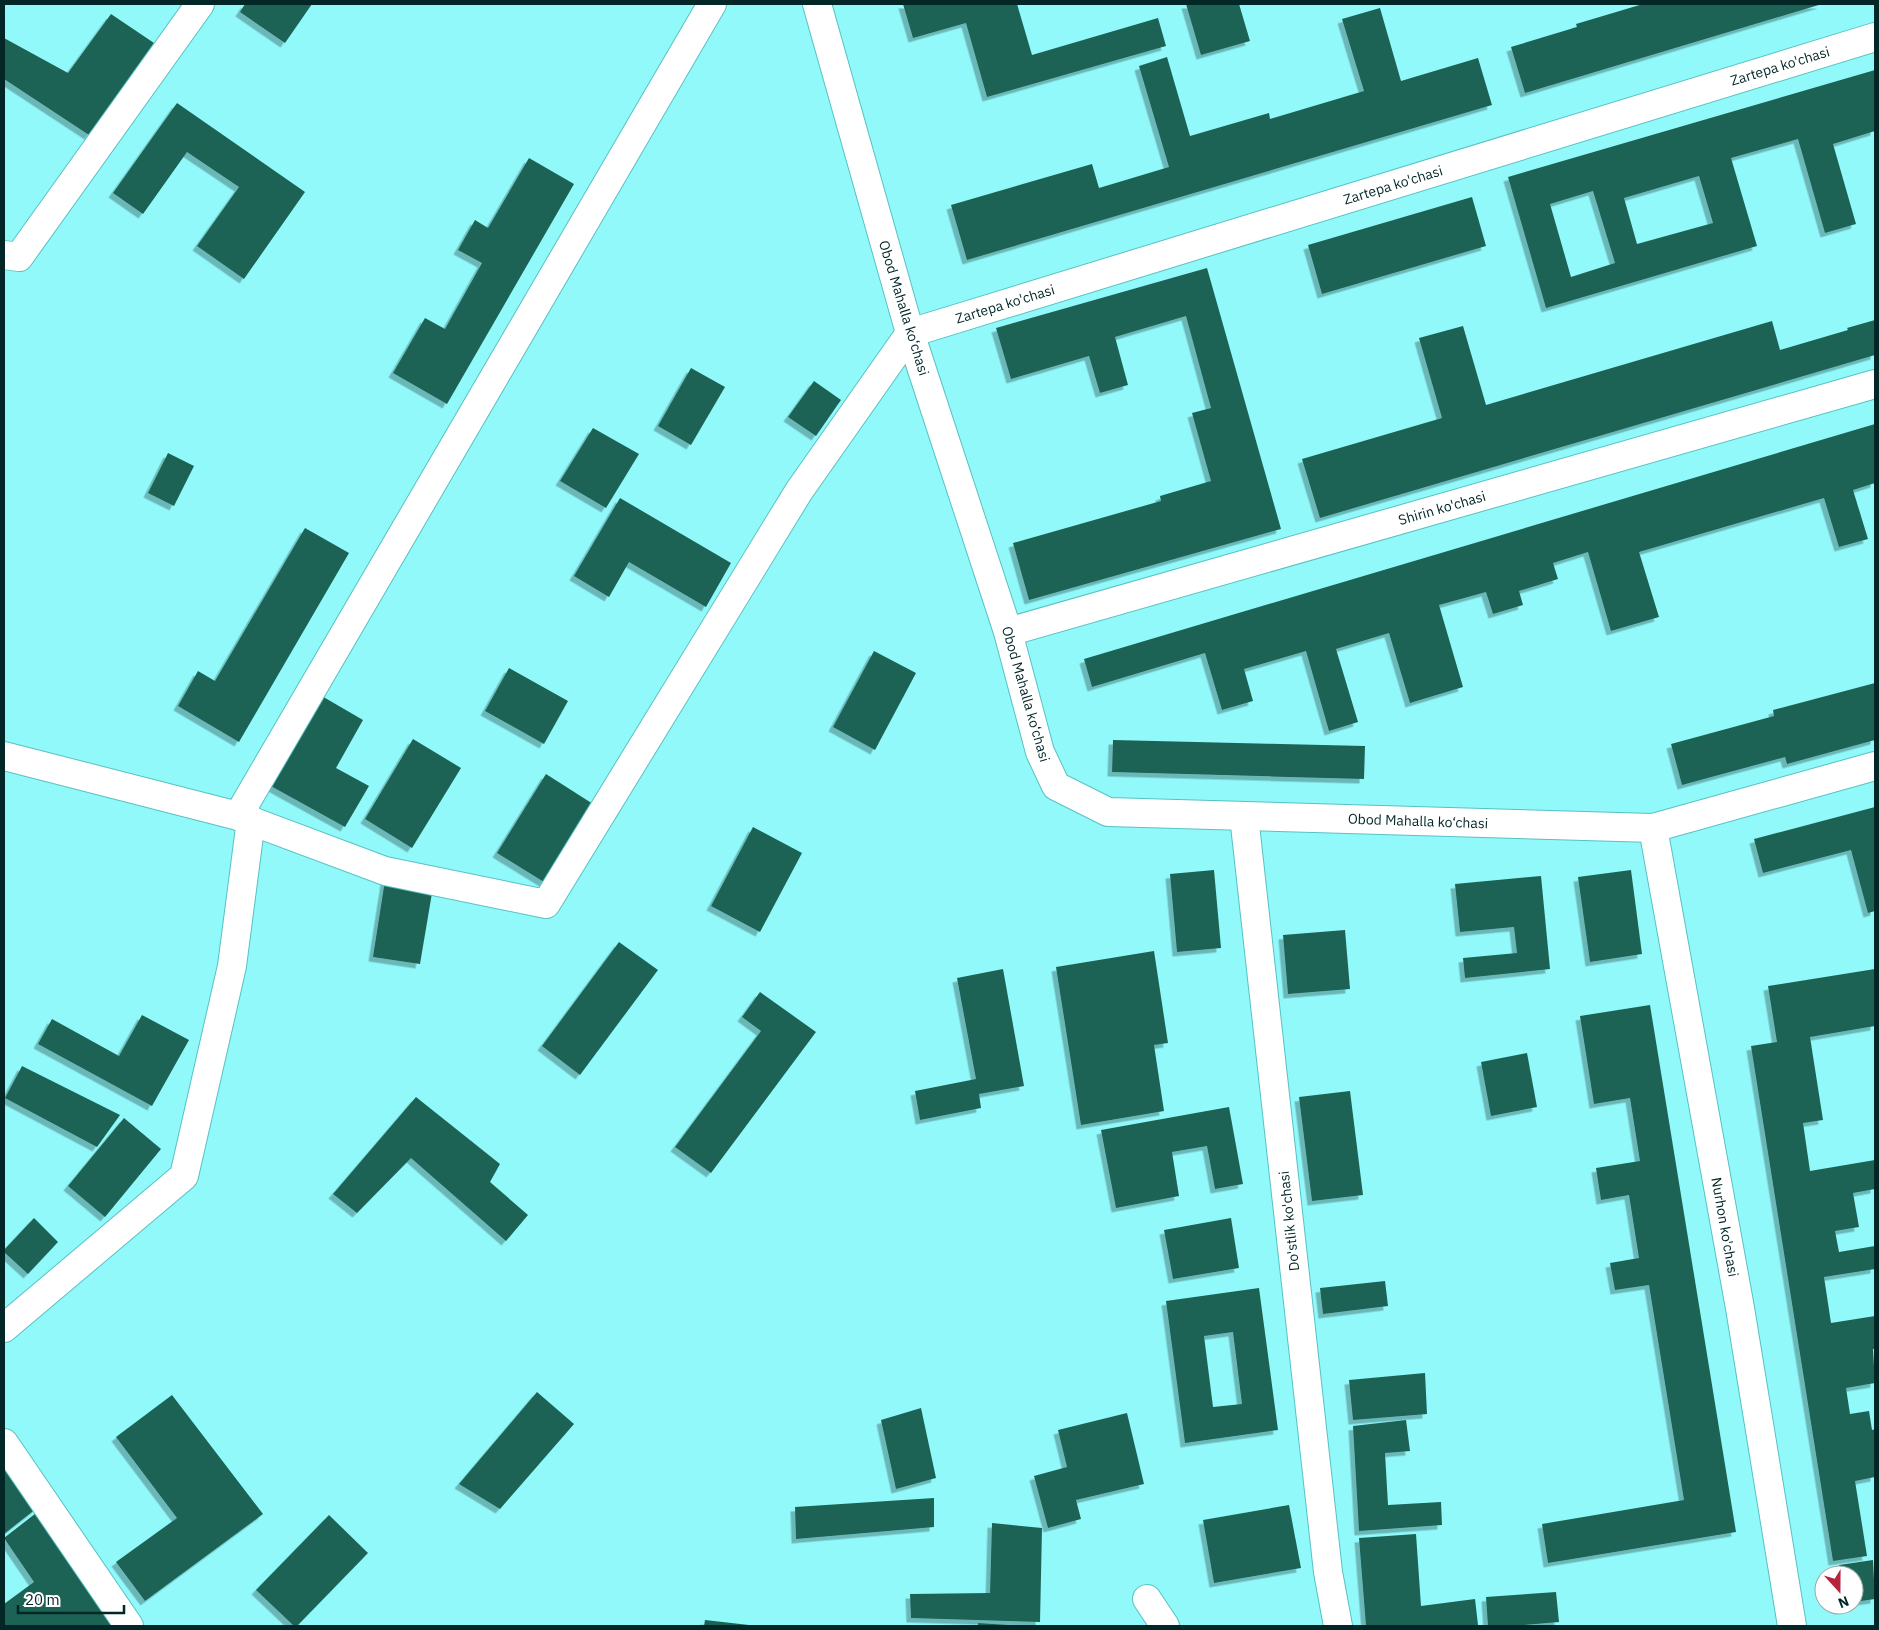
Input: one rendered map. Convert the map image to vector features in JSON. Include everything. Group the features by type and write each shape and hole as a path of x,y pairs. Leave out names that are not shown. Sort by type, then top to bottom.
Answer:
{"street":[{"path":"4,255 19,257 200,4"},
{"path":"4,1328 184,1176 232,966 244,818 712,4"},
{"name":"Obod Mahalla ko‘chasi","path":"817,4 910,333 1008,632 1040,752 1056,786 1108,812 1653,828 1875,766"},
{"name":"Zartepa ko'chasi","path":"910,333 1875,37"},
{"path":"4,756 244,818 386,871 546,904 799,491 910,333"},
{"name":"Shirin ko'chasi","path":"1008,632 1875,384"},
{"name":"Do'stlik ko'chasi","path":"1244,816 1328,1572 1338,1626"},
{"name":"Nurhon ko'chasi","path":"1653,828 1740,1308 1792,1626"},
{"path":"4,1443 129,1626"},
{"path":"1146,1599 1165,1626"}],"building":[{"path":"245,4 312,4 285,43 240,12"},
{"path":"903,4 1017,4 1032,55 1158,18 1166,46 987,97 966,23 913,38"},
{"path":"1186,4 1239,4 1250,41 1201,55"},
{"path":"1643,4 1822,4 1525,93 1511,47 1577,27 1576,24"},
{"path":"1380,8 1401,81 1478,58 1492,105 967,260 951,205 1092,164 1099,188 1169,167 1139,66 1167,57 1190,136 1269,113 1270,119 1364,91 1342,19"},
{"path":"111,14 154,43 89,135 4,79 4,38 68,73"},
{"path":"1875,70 1875,131 1833,144 1856,224 1825,233 1798,139 1731,158 1757,246 1546,308 1508,177","holes":["1699,176 1713,223 1637,244 1624,198","1593,191 1615,263 1571,277 1550,204"]},
{"path":"177,103 305,192 244,279 197,246 239,187 187,152 143,214 113,193"},
{"path":"529,158 574,184 447,404 393,373 425,318 445,329 482,263 458,250 475,220 488,228"},
{"path":"1472,197 1486,246 1322,294 1308,245"},
{"path":"1207,268 1281,529 1029,600 1013,543 1161,501 1160,496 1211,481 1192,413 1211,408 1186,316 1115,337 1128,385 1100,393 1089,356 1011,379 996,328"},
{"path":"1875,320 1875,355 1320,518 1302,459 1442,418 1419,338 1463,326 1486,405 1772,321 1780,350"},
{"path":"691,368 725,387 691,445 658,426"},
{"path":"814,381 841,400 816,436 788,417"},
{"path":"1875,424 1875,483 1853,490 1868,539 1839,547 1824,498 1639,552 1659,617 1611,631 1588,552 1553,563 1558,579 1519,591 1523,605 1493,614 1486,592 1439,605 1463,687 1410,703 1389,633 1336,649 1358,722 1329,731 1306,651 1244,669 1253,701 1222,710 1205,653 1092,687 1084,659"},
{"path":"593,428 639,454 606,508 560,481"},
{"path":"168,453 194,466 174,506 148,493"},
{"path":"620,498 731,563 706,607 629,562 609,597 574,576"},
{"path":"305,528 349,553 239,742 178,706 198,671 215,681"},
{"path":"874,651 916,673 875,750 833,727"},
{"path":"509,668 568,701 544,744 485,711"},
{"path":"1875,683 1875,740 1787,764 1785,757 1682,785 1671,744 1774,716 1773,710"},
{"path":"320,695 363,720 336,768 369,786 345,827 269,785"},
{"path":"413,739 461,768 412,848 365,819"},
{"path":"1113,740 1365,746 1364,779 1112,772"},
{"path":"546,774 593,804 544,882 497,853"},
{"path":"1875,807 1875,911 1868,913 1851,850 1763,873 1754,839"},
{"path":"753,827 802,853 760,932 711,906"},
{"path":"1214,870 1221,948 1177,952 1170,874"},
{"path":"1631,870 1642,954 1590,962 1578,877"},
{"path":"1541,876 1550,969 1465,978 1463,958 1517,953 1514,927 1460,932 1455,884"},
{"path":"385,880 433,887 420,964 373,957"},
{"path":"1345,930 1350,989 1288,994 1283,935"},
{"path":"619,942 658,970 580,1075 542,1046"},
{"path":"1154,951 1168,1043 1154,1045 1164,1111 1081,1125 1056,967"},
{"path":"1003,969 1024,1086 979,1094 981,1108 920,1120 915,1091 976,1079 957,978"},
{"path":"1875,969 1875,1026 1810,1037 1823,1120 1803,1123 1810,1171 1875,1160 1875,1189 1853,1193 1859,1227 1835,1231 1839,1252 1875,1246 1875,1269 1824,1277 1831,1323 1875,1316 1875,1349 1873,1349 1875,1383 1846,1388 1850,1414 1869,1411 1872,1430 1875,1429 1875,1477 1855,1481 1867,1556 1833,1561 1751,1046 1777,1042 1768,986"},
{"path":"760,992 816,1032 711,1173 675,1147 761,1031 742,1017"},
{"path":"1650,1005 1736,1532 1548,1563 1542,1524 1684,1500 1649,1285 1615,1290 1610,1263 1639,1258 1629,1195 1601,1200 1596,1168 1640,1161 1630,1098 1594,1104 1580,1016"},
{"path":"142,1015 189,1040 152,1106 38,1044 52,1019 119,1056"},
{"path":"1527,1053 1537,1107 1491,1116 1481,1062"},
{"path":"22,1066 120,1115 97,1147 5,1098"},
{"path":"1350,1091 1363,1195 1312,1201 1299,1097"},
{"path":"416,1097 500,1164 490,1182 528,1215 506,1241 411,1158 357,1213 333,1194"},
{"path":"1229,1107 1243,1184 1215,1189 1207,1146 1172,1152 1179,1196 1116,1208 1101,1130"},
{"path":"124,1118 161,1149 105,1217 68,1186"},
{"path":"34,1218 58,1242 28,1274 4,1250"},
{"path":"1231,1218 1239,1268 1173,1279 1164,1230"},
{"path":"1385,1281 1388,1306 1323,1314 1320,1288"},
{"path":"1259,1288 1278,1430 1185,1443 1166,1301","holes":["1233,1332 1242,1404 1213,1407 1204,1336"]},
{"path":"1425,1373 1427,1414 1353,1420 1349,1380"},
{"path":"537,1392 574,1424 500,1509 459,1484"},
{"path":"172,1395 263,1514 145,1601 116,1562 177,1518 116,1437"},
{"path":"921,1408 936,1478 896,1489 881,1420"},
{"path":"1127,1413 1144,1484 1076,1500 1081,1519 1048,1528 1034,1476 1067,1467 1058,1430"},
{"path":"1406,1420 1410,1451 1385,1453 1388,1505 1441,1502 1442,1525 1359,1531 1353,1426"},
{"path":"4,1465 37,1508 4,1534"},
{"path":"934,1498 934,1527 796,1539 795,1507"},
{"path":"1289,1505 1301,1568 1214,1583 1203,1520"},
{"path":"40,1510 117,1626 4,1626 4,1604 34,1582 4,1538"},
{"path":"329,1515 368,1553 297,1626 294,1626 256,1590"},
{"path":"992,1523 1042,1528 1040,1622 911,1618 910,1594 990,1593"},
{"path":"1416,1534 1421,1606 1475,1599 1478,1625 1366,1626 1359,1538"},
{"path":"1873,1560 1875,1599 1864,1601 1864,1565 1839,1565"},
{"path":"1556,1592 1559,1622 1488,1626 1486,1597"},
{"path":"705,1620 749,1625 749,1626 704,1626"},
{"path":"978,1623 1009,1625 1009,1626 978,1626"}]}
